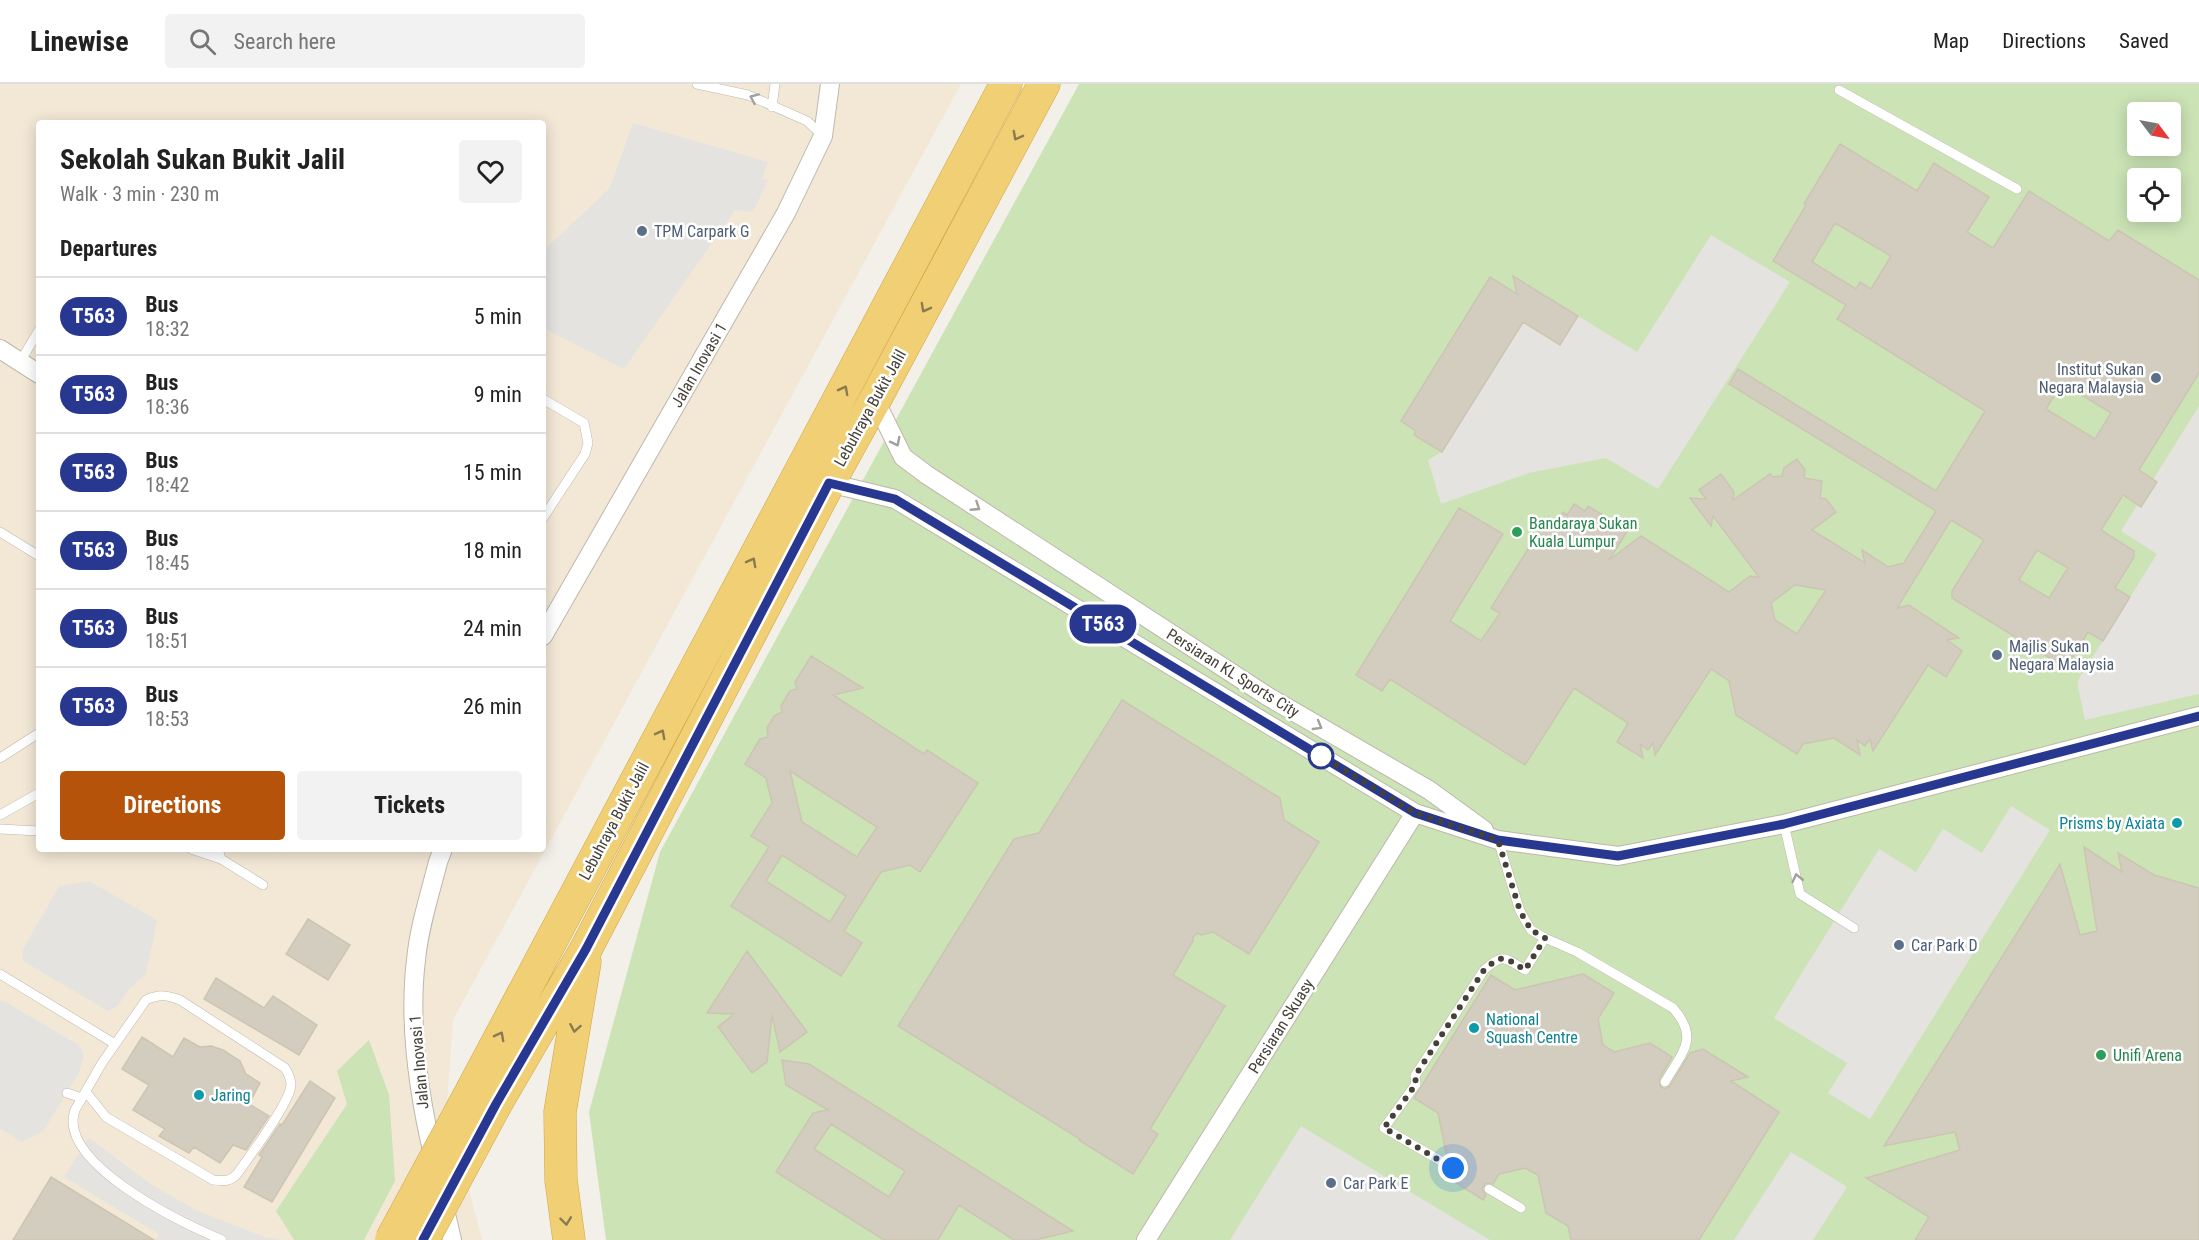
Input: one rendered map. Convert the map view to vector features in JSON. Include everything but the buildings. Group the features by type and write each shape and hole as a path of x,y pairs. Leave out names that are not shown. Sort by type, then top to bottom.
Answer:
{"highway":[{"name":"Lebuhraya Bukit Jalil","path":"423,1240 485,1096 1006,84"},
{"name":"Lebuhraya Bukit Jalil","path":"391,1240 485,1096 586,949 829,483 1044,84"},
{"path":"568,1240 561,1180 560,1112 585,969 586,949"}],"street":[{"name":"Jalan Inovasi 1","path":"546,631 786,213 823,136 830,84"},
{"path":"0,349 36,372"},
{"name":"Persiaran KL Sports City","path":"875,400 903,457 927,475 1267,696 1422,801 1498,840"},
{"name":"Persiaran KL Sports City","path":"829,483 895,499 1106,626 1422,801 1498,840 1618,856 1784,824 2199,716"},
{"name":"Persiaran Skuasy","path":"1146,1240 1422,801"},
{"name":"Jalan Inovasi 1","path":"442,852 416,959 414,1038 424,1119 452,1240"}],"lane":[{"path":"697,84 748,95 807,121 823,136"},
{"path":"772,107 775,84"},
{"path":"1839,90 2017,189"},
{"path":"20,362 36,335"},
{"path":"546,401 584,423 588,443 585,454 546,513"},
{"path":"0,532 36,554"},
{"path":"1106,626 1121,601"},
{"path":"0,758 36,735"},
{"path":"0,815 36,795"},
{"path":"1784,824 1800,894 1854,928"},
{"path":"0,829 36,831"},
{"path":"1498,840 1520,911 1531,930 1577,952 1673,1008 1684,1021 1688,1042 1665,1082"},
{"path":"200,852 221,859 262,885"},
{"path":"219,852 221,859"},
{"path":"1453,1168 1384,1128 1416,1084 1415,1076 1484,970 1496,960 1506,958 1525,970 1545,938"},
{"path":"0,974 115,1044"},
{"path":"67,1093 84,1095 106,1117 213,1180 224,1181 232,1180 237,1174 283,1104 291,1087 290,1077 285,1068 180,1000 167,995 156,995 146,1000 115,1044 84,1095 72,1118 72,1129 76,1139 92,1161 118,1182 159,1209 222,1240"},
{"path":"1489,1190 1521,1208"}],"shaded area":[{"path":"0,84 961,84 546,849 546,120 36,120 36,852 544,852 453,1020 447,1104 482,1240 0,1240"},
{"name":"TPM Carpark G","path":"633,123 768,162 762,179 768,180 753,212 735,210 624,369 546,330 546,248 610,188"},
{"path":"1711,235 1790,282 1658,489 1606,458 1529,473 1441,504 1428,460 1442,452 1524,322 1560,345 1578,316 1637,352"},
{"path":"2199,406 2199,694 2085,720 2077,682 2157,554 2121,531"},
{"name":"Car Park D","path":"2011,806 2050,830 1870,1119 1828,1093 1847,1063 1774,1018 1879,849 1916,872 1943,829 1982,853"},
{"path":"89,881 157,920 146,974 128,990 118,1006 108,1011 23,961 22,951 59,886"},
{"path":"2,1000 79,1045 84,1055 79,1073 43,1131 22,1142 0,1129 0,1001"},
{"name":"Car Park E","path":"1301,1126 1490,1240 1230,1240"},
{"path":"89,1138 152,1185 196,1210 264,1237 285,1240 156,1240 159,1234 64,1177"},
{"path":"1791,1152 1847,1187 1813,1240 1734,1240"}],"green space":[{"name":"Bandaraya Sukan Kuala Lumpur","path":"1079,84 2199,84 2199,1240 606,1240 589,1112 660,852"},
{"path":"369,1040 389,1095 395,1181 364,1240 294,1240 276,1211 347,1104 337,1071"}],"bus line":[{"name":"T563","path":"423,1240 496,1104 586,949 829,483 895,499 1415,813 1498,840 1618,856 1784,824 2199,716"}],"place":[{"name":"TPM Carpark G","path":"642,231"},
{"name":"Institut Sukan Negara Malaysia","path":"2156,378"},
{"name":"Bandaraya Sukan Kuala Lumpur","path":"1517,532"},
{"name":"Majlis Sukan Negara Malaysia","path":"1997,655"},
{"name":"Prisms by Axiata","path":"2177,823"},
{"name":"Car Park D","path":"1899,945"},
{"name":"National Squash Centre","path":"1474,1028"},
{"name":"Unifi Arena","path":"2101,1055"},
{"name":"Jaring","path":"199,1095"},
{"name":"Car Park E","path":"1331,1183"}],"route":[{"path":"1321,756 1315,752 1415,813 1498,840 1520,911 1531,930 1545,938 1525,970 1506,958 1496,960 1484,970 1415,1076 1416,1084 1384,1128 1453,1168"}]}
